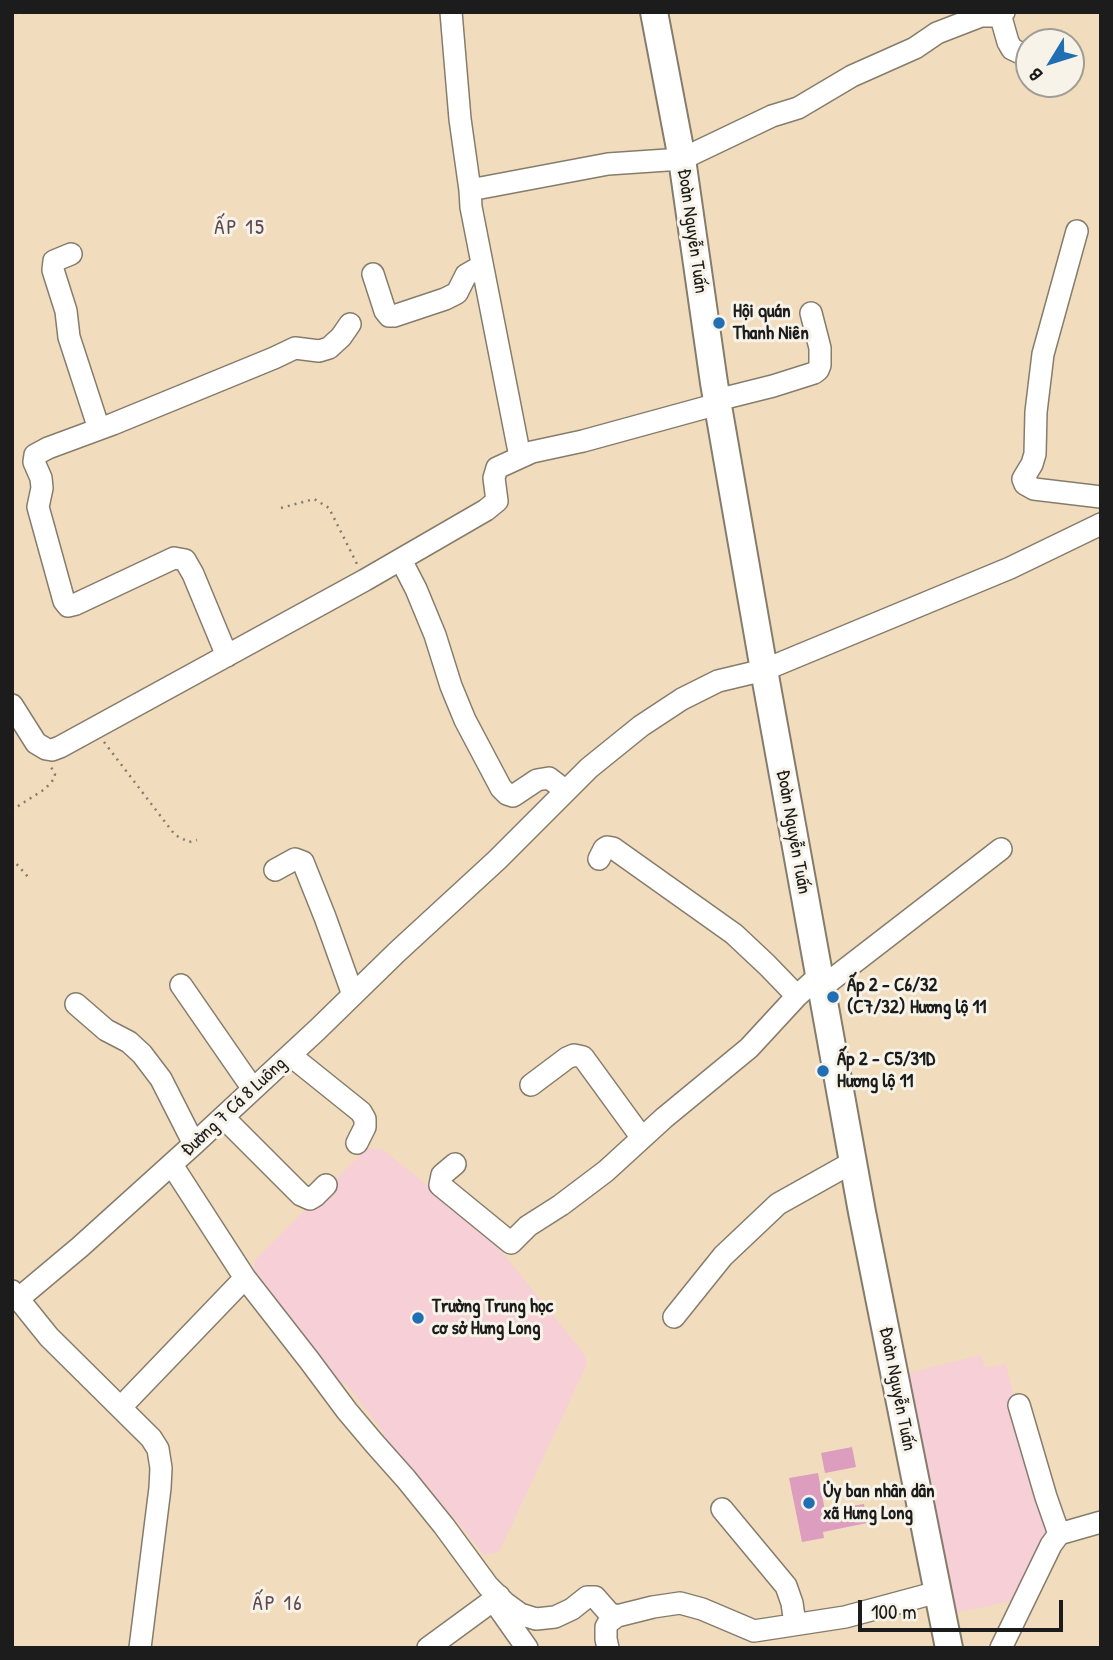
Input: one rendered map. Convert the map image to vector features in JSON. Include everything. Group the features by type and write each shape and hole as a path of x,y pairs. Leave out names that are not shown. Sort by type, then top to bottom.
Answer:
{"main road":[{"name":"Đoàn Nguyễn Tuấn","path":"654,12 682,159 717,402 764,670 812,987 853,1163 949,1648"}],"street":[{"path":"451,12 471,207 520,457"},
{"path":"470,190 608,164 682,159 772,116 798,108 852,76 915,48 937,33 981,16 1002,13 1008,41 1015,50"},
{"path":"1077,231 1043,354 1036,412 1035,454 1023,479 1025,484 1034,489 1101,497"},
{"path":"71,254 54,261 52,270 66,311 69,337 99,429"},
{"path":"373,274 385,311 389,316 394,316 457,293 466,275 482,266"},
{"path":"12,705 37,743 52,750 60,747 401,560 486,510 497,501 494,478 497,468 532,452 583,441 814,373 820,365 820,348 811,313"},
{"path":"227,656 193,573 185,560 174,558 68,606 64,601 38,507 43,488 34,461 35,455 295,348 319,351 329,348 350,324"},
{"name":"Đường 7 Cá 8 Luông","path":"140,1648 161,1468 158,1449 151,1438 49,1336 15,1295 80,1247 172,1165 497,860 589,768 641,726 682,699 718,681 764,670 1010,568 1101,524"},
{"path":"401,560 430,623 465,720 501,788 513,796 537,780 549,778 566,791"},
{"path":"598,859 604,849 613,848 734,934 767,965 812,987"},
{"path":"455,1164 442,1175 440,1185 511,1243 527,1226 561,1205 606,1171 749,1048 812,987 1001,849"},
{"path":"275,870 295,859 303,862 353,995"},
{"path":"181,985 253,1089"},
{"path":"76,1004 106,1030 129,1042 142,1054 161,1079 194,1144"},
{"path":"290,1055 361,1112 365,1127 357,1143"},
{"path":"531,1085 567,1058 574,1055 583,1057 642,1138"},
{"path":"223,1117 301,1195 310,1199 326,1185"},
{"path":"674,1317 723,1256 778,1204 853,1163"},
{"path":"172,1165 245,1278 347,1411 416,1491 488,1586 527,1648"},
{"path":"121,1407 245,1278"},
{"path":"1019,1405 1059,1534"},
{"path":"722,1509 786,1586 795,1624"},
{"path":"1001,1648 1051,1545 1059,1534 1101,1522"},
{"path":"600,1648 608,1648 606,1627 609,1622 617,1616 653,1607 680,1603 702,1609 754,1631 845,1617 938,1592"},
{"path":"496,1598 520,1614 536,1619 555,1617 572,1609 587,1597 595,1597 609,1613 617,1616"},
{"path":"428,1648 496,1598"}],"path":[{"path":"281,508 314,499 329,508 365,580"},
{"path":"93,729 175,835 189,842 197,840"},
{"path":"12,810 45,789 54,779 55,774 43,748"},
{"path":"12,859 30,879"}],"shaded area":[{"name":"Trường Trung học cơ sở Hưng Long","path":"367,1148 382,1149 487,1233 584,1354 587,1364 499,1552 484,1555 452,1515 378,1439 384,1433 346,1384 329,1381 252,1282 255,1260"},
{"path":"981,1355 985,1368 1006,1364 1030,1463 1054,1527 1017,1600 953,1613 905,1374"}],"building":[{"path":"852,1447 856,1467 825,1473 821,1453"},
{"name":"Ủy ban nhân dân xã Hưng Long","path":"818,1473 825,1511 864,1504 867,1523 823,1532 824,1538 802,1542 789,1478"}],"place":[{"name":"Hội quán Thanh Niên","path":"719,323"},
{"name":"Ấp 2 - C6/32 (C7/32) Hương lộ 11","path":"833,997"},
{"name":"Ấp 2 - C5/31D Hương lộ 11","path":"823,1071"},
{"name":"Trường Trung học cơ sở Hưng Long","path":"418,1318"},
{"name":"Ủy ban nhân dân xã Hưng Long","path":"809,1503"}],"district":[{"name":"ẤP 15","path":"240,228"},
{"name":"ẤP 16","path":"278,1604"}]}
